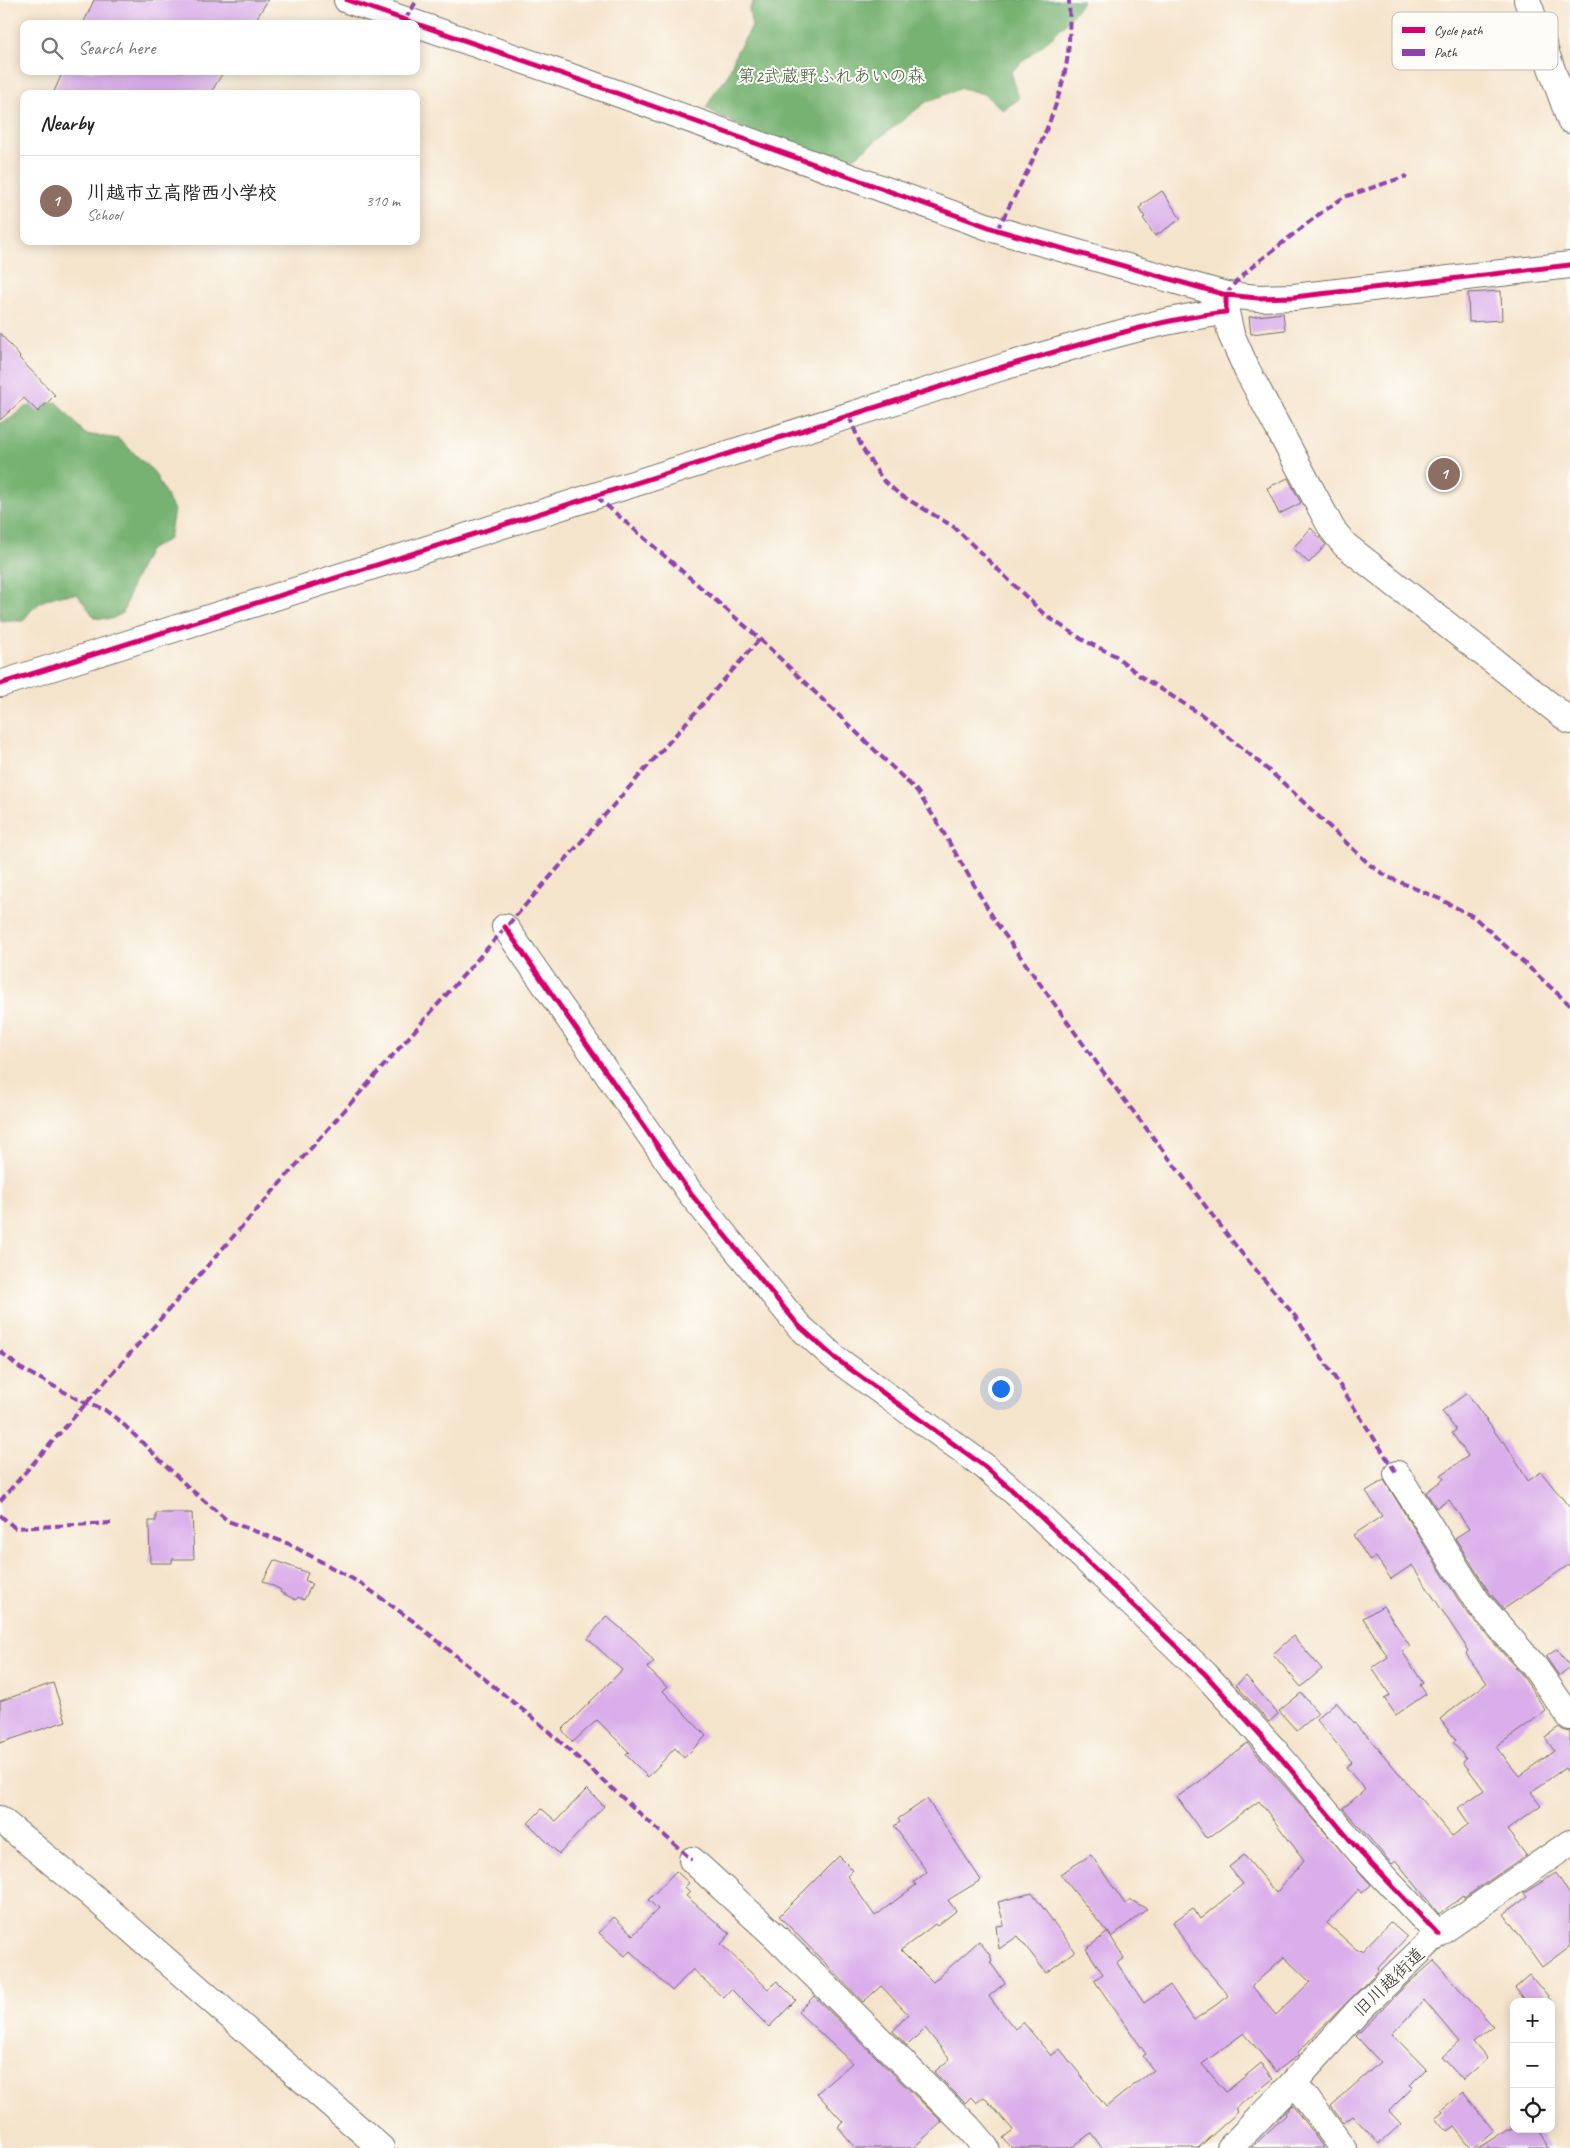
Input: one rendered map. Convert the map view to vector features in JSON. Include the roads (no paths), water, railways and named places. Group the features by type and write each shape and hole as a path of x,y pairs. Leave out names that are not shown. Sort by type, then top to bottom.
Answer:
{"street":[{"path":"347,0 405,20"},
{"path":"1527,0 1531,12"},
{"path":"420,25 583,81 997,230 1226,304"},
{"path":"1552,70 1570,120"},
{"path":"1,682 1006,366 1199,315 1226,304 1258,298 1294,297 1570,264"},
{"path":"1226,304 1231,334 1247,370 1332,529 1341,540 1570,721"},
{"path":"504,927 691,1194 799,1326 836,1358 984,1466 1020,1497 1205,1674 1275,1751 1361,1853 1438,1934"},
{"path":"1397,1474 1477,1600 1534,1666 1570,1717"},
{"path":"0,1819 88,1892 381,2148"},
{"name":"旧川越街道","path":"1230,2148 1294,2082 1359,2010 1438,1934 1570,1843"},
{"path":"692,1860 776,1937 968,2127 986,2148"},
{"path":"1294,2082 1343,2148"}],"place":[{"name":"川越市立高階西小学校","path":"1444,474"}],"park label":[{"name":"第2武蔵野ふれあいの森","path":"831,76"}]}
